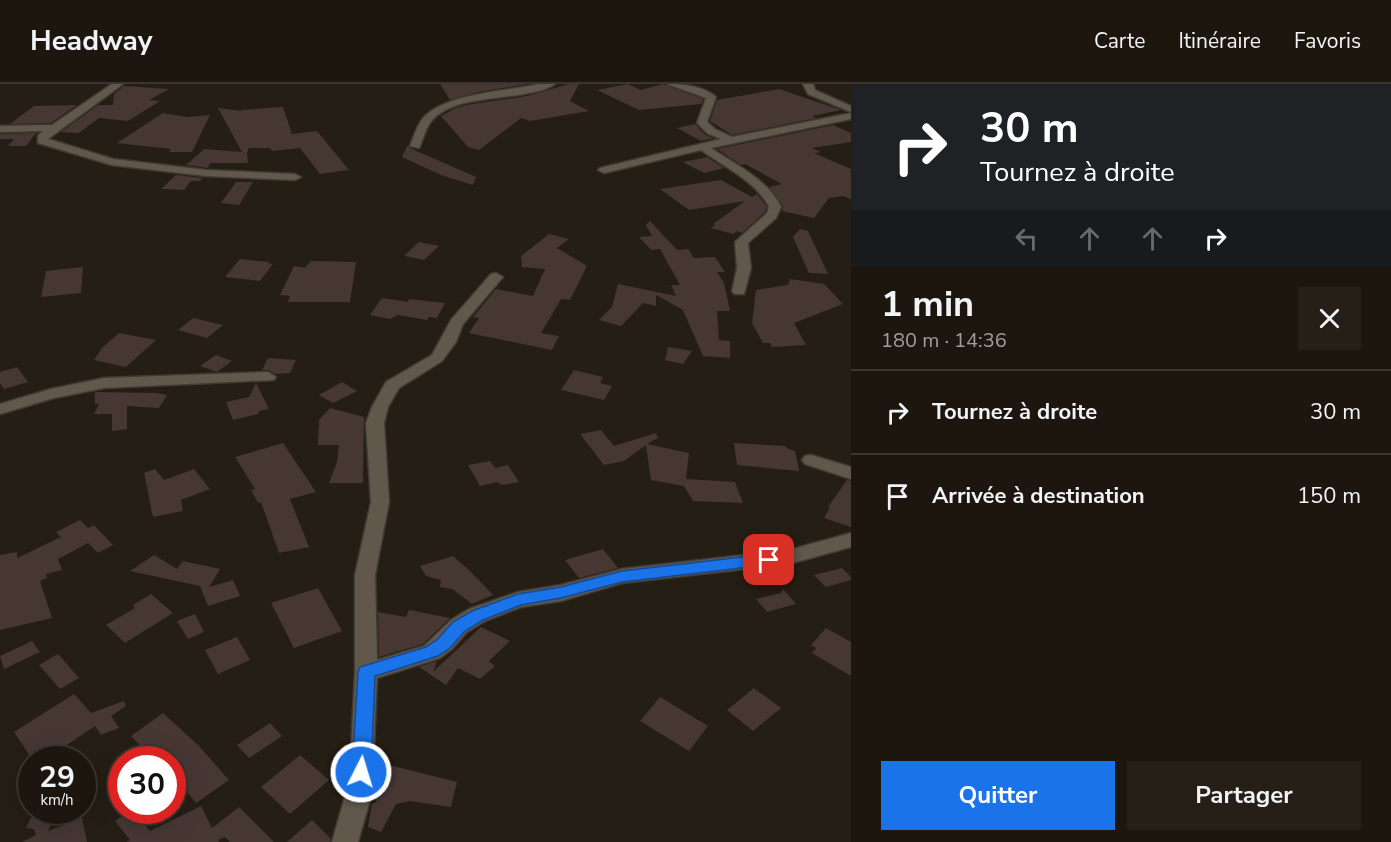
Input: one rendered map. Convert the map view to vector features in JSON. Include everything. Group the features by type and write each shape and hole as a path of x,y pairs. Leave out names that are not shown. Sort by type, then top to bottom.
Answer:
{"street":[{"path":"118,84 43,136 42,141 112,162 206,173 295,177"},
{"path":"415,146 429,118 444,109 500,95 530,91 550,84"},
{"path":"672,84 700,91 711,97 702,123 711,131 731,140"},
{"path":"808,84 810,92 850,115"},
{"path":"604,170 702,146 850,115"},
{"path":"0,129 54,128"},
{"path":"702,146 758,186 773,201 775,207 772,214 741,242 744,268 739,291"},
{"path":"345,842 359,793 363,751 366,575 380,502 375,423 380,407 392,385 436,358 448,342 456,323 496,277"},
{"path":"0,409 95,384 268,377"},
{"path":"811,460 851,473"},
{"path":"366,672 432,652 444,643 459,626 477,615 518,600 561,593 622,576 789,557 851,540"}],"building":[{"path":"440,84 527,84 478,92 450,100"},
{"path":"569,84 579,84 570,101 589,111 530,121 521,118 479,150 468,147 441,116 456,108 472,104 527,96"},
{"path":"628,84 641,90 663,84 703,99 701,104 639,110 597,90"},
{"path":"124,86 169,89 149,100 160,101 128,121 99,118 79,133 61,132 98,105 113,105 114,94"},
{"path":"779,89 841,110 812,116 816,118 732,135 710,121 717,100"},
{"path":"77,105 51,123 10,124 34,106"},
{"path":"283,107 292,134 317,131 349,170 320,174 300,148 272,151 270,148 249,148 248,163 210,163 208,168 186,165 204,149 242,152 218,108 243,111 241,110"},
{"path":"163,113 188,117 210,115 192,152 169,152 171,149 117,143"},
{"path":"695,124 705,135 714,138 701,141 677,128"},
{"path":"833,125 851,133 851,142 812,148 821,152 814,153 851,169 851,199 843,196 829,198 814,218 782,211 783,206 769,187 782,184 745,164 741,165 717,149"},
{"path":"36,133 26,146 8,146 14,139 0,139 0,134"},
{"path":"408,145 410,148 476,177 473,185 441,175 402,157"},
{"path":"707,157 724,168 704,173 683,162"},
{"path":"176,175 202,178 200,181 191,181 184,190 161,189"},
{"path":"721,180 752,197 757,194 767,207 765,212 742,233 737,231 733,234 711,228 715,225 713,224 745,201 689,210 660,189"},
{"path":"236,182 253,182 239,205 221,203"},
{"path":"650,221 677,250 688,249 694,258 715,257 725,272 717,272 724,283 730,311 717,311 719,340 730,341 730,358 703,356 683,310 656,295 656,306 643,303 621,326 599,320 612,307 618,284 676,296 671,285 680,285 660,249 651,250 639,237 652,236 646,225"},
{"path":"800,229 808,231 828,274 809,273 793,237"},
{"path":"549,234 569,239 557,248 587,266 570,300 561,299 541,333 559,336 552,350 469,333 479,318 473,317 496,289 533,296 545,269 522,267 521,256"},
{"path":"419,242 439,246 424,260 404,256"},
{"path":"240,259 273,264 260,281 225,277"},
{"path":"311,261 356,262 350,302 288,302 290,296 280,295 294,266 305,268"},
{"path":"83,267 81,293 41,297 46,271"},
{"path":"790,279 824,284 843,304 794,323 806,345 772,347 770,343 763,343 752,323 756,290 788,285"},
{"path":"382,298 408,302 409,299 445,303 437,318 429,317 427,320 398,315 390,319 370,315"},
{"path":"193,318 223,325 207,338 178,330"},
{"path":"119,333 156,340 126,367 94,360 102,348"},
{"path":"668,347 692,351 683,364 665,360"},
{"path":"216,355 232,361 217,372 200,366"},
{"path":"268,358 296,360 290,373 275,374 269,370 262,370"},
{"path":"17,367 28,382 4,389 0,383 0,372"},
{"path":"574,370 603,377 600,383 612,386 604,400 561,390"},
{"path":"342,382 357,391 333,403 319,395"},
{"path":"256,383 269,409 233,420 226,402 249,397"},
{"path":"95,392 167,395 159,408 127,406 127,429 112,431 112,414 94,414 99,404 95,404"},
{"path":"330,408 364,417 363,483 329,483 337,462 339,445 318,445 319,420"},
{"path":"601,430 614,446 656,433 658,438 647,444 689,453 686,479 735,482 743,503 693,501 684,486 651,480 646,445 624,461 604,465 580,434"},
{"path":"283,443 316,492 290,499 309,547 279,553 261,502 258,503 251,490 255,489 235,457"},
{"path":"734,443 785,446 795,451 799,471 737,465"},
{"path":"490,461 495,468 508,465 519,482 502,485 497,482 480,486 468,465"},
{"path":"155,469 164,480 194,469 210,489 181,500 183,511 153,517 144,473"},
{"path":"847,480 851,481 851,527 824,518 830,507 828,507"},
{"path":"80,520 88,528 94,525 113,545 98,553 88,543 58,559 62,570 46,574 47,578 40,581 52,618 0,630 0,555 17,552 17,558 61,537 56,532"},
{"path":"603,549 618,568 579,578 565,560"},
{"path":"154,555 177,569 183,561 220,569 209,587 233,580 240,596 208,606 200,586 130,571"},
{"path":"453,556 493,595 472,604 452,589 440,587 441,580 426,576 420,566"},
{"path":"842,568 851,580 826,587 814,575"},
{"path":"318,588 342,631 294,648 271,603"},
{"path":"783,589 796,604 767,612 756,599 781,593"},
{"path":"151,594 173,613 125,643 106,625 135,608 133,605"},
{"path":"409,610 450,618 423,644 379,657 378,612 406,617"},
{"path":"195,614 204,632 188,639 177,621"},
{"path":"481,627 510,641 489,661 495,666 480,679 458,668 446,685 419,667 437,661 433,672"},
{"path":"826,628 851,642 851,676 812,653 816,648 811,645"},
{"path":"237,637 250,660 218,674 205,650"},
{"path":"32,641 40,652 4,669 0,656"},
{"path":"58,654 79,678 60,689 39,665"},
{"path":"754,688 781,708 753,731 727,710"},
{"path":"74,694 91,713 124,701 126,706 111,716 119,728 101,735 95,726 65,746 23,746 14,732"},
{"path":"660,697 708,726 689,751 640,721"},
{"path":"163,713 199,746 229,780 196,803 186,791 186,746 141,746 131,736"},
{"path":"270,723 282,736 249,758 237,745"},
{"path":"300,755 329,780 290,814 261,787"},
{"path":"381,763 457,782 451,807 410,801 396,804 381,832 368,827 372,804 376,802"},
{"path":"201,806 212,828 239,807 274,842 230,842 225,837 218,840 219,842 126,842 130,840 117,824 144,824 150,831 164,824 186,824 186,813"},
{"path":"312,820 331,839 330,842 287,842"},
{"path":"28,824 51,824 48,831 66,824 83,824 87,842 22,842 36,835 34,829 26,828"}],"route":[{"path":"361,772 366,672 432,652 444,643 459,626 477,615 518,600 561,593 622,576 769,560"}]}
